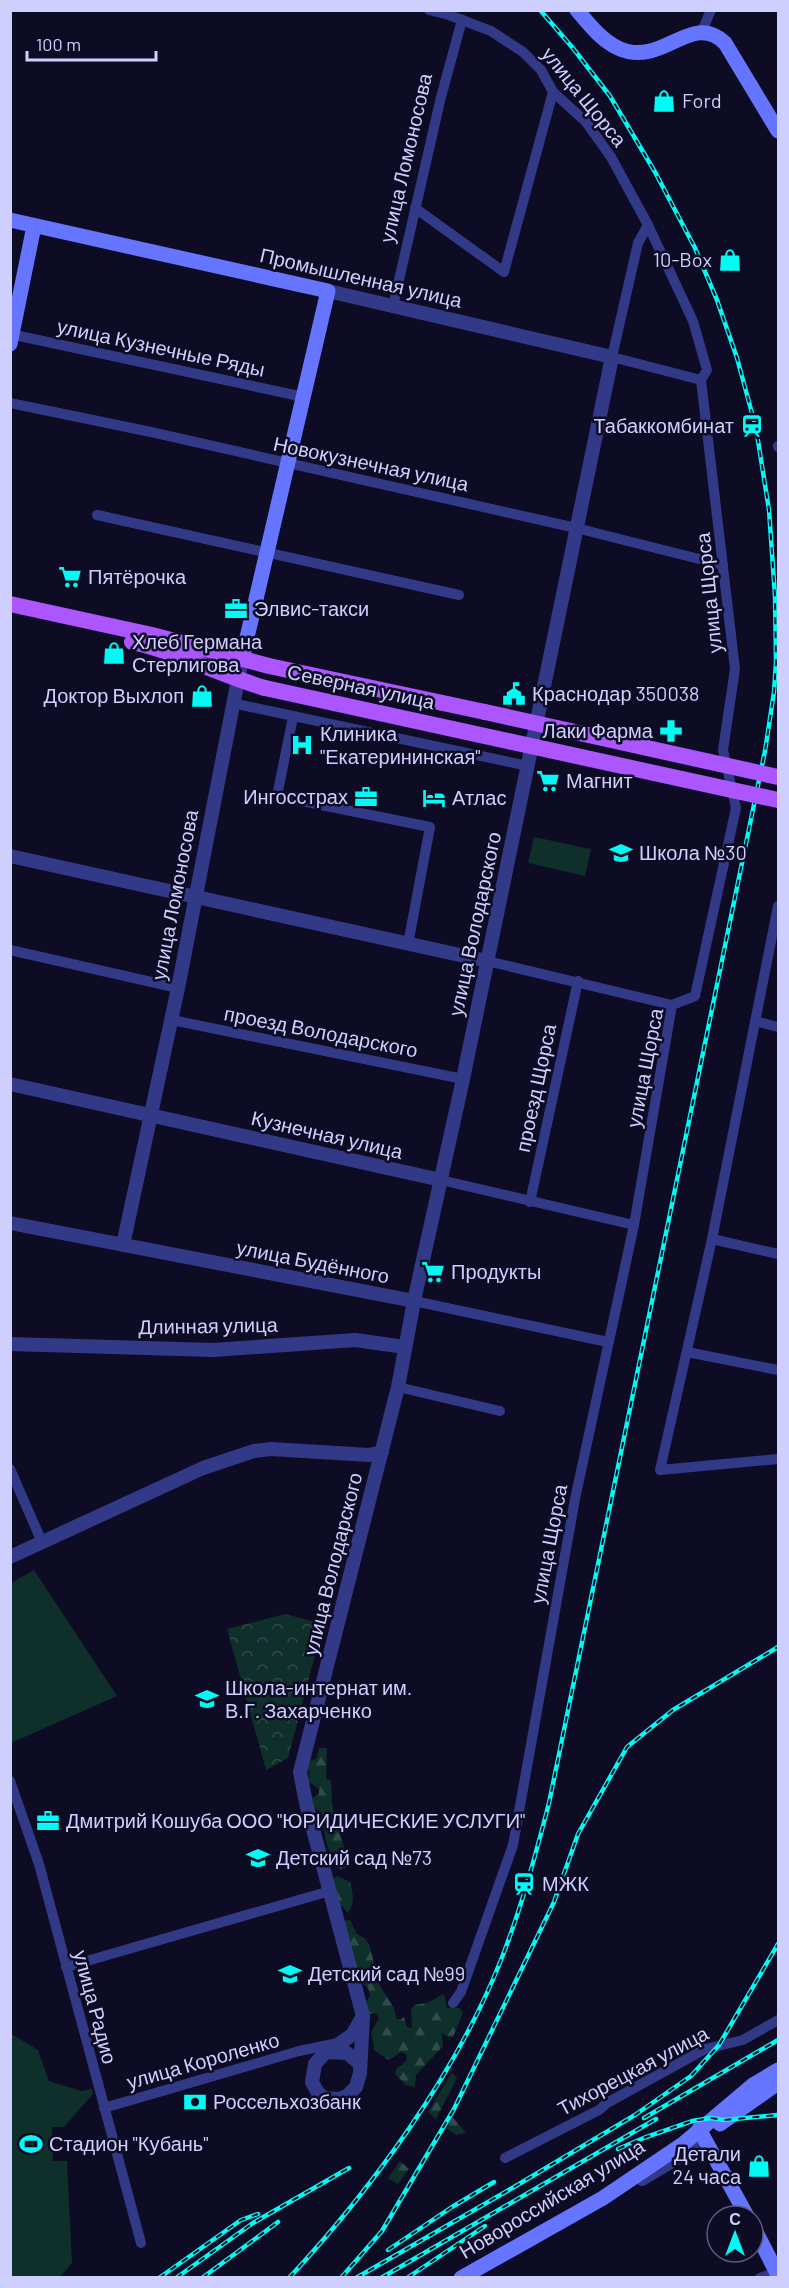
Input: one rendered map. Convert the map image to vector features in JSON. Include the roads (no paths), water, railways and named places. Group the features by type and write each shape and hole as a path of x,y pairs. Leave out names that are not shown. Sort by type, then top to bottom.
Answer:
{"main road":[{"path":"577,10 605,39 630,52 653,51 706,22"},
{"path":"585,10 614,38 632,45 653,44 706,22 727,37 778,119"},
{"path":"706,22 715,35 725,43 778,131"},
{"name":"Промышленная улица","path":"10,220 328,291"},
{"path":"11,337 34,226"},
{"name":"улица Ломоносова","path":"242,659 328,291"},
{"name":"Северная улица","path":"10,604 152,635 269,666 778,777"},
{"name":"Северная улица","path":"10,615 150,646 237,680 265,688 778,800"},
{"name":"Новороссийская улица","path":"702,2134 753,2085 778,2070"},
{"name":"Новороссийская улица","path":"461,2277 603,2198 778,2083"},
{"path":"702,2134 740,2204"},
{"path":"765,2249 778,2273"}],"street":[{"name":"улица Щорса","path":"429,10 491,31 523,52 541,70 553,92 586,122 611,158 648,225 693,321 707,370 701,380 735,669 723,750 736,808 695,996 672,1005 634,1225 575,1499 513,1845 461,1992 453,2003"},
{"name":"улица Ломоносова","path":"393,306 441,97 462,20"},
{"path":"416,208 504,272 553,92"},
{"name":"улица Володарского","path":"327,2052 319,2059 313,2070 314,2088 324,2098 348,2096 356,2087 360,2073 363,2016 306,1803 300,1772 398,1387 414,1301 463,1079 612,357 638,243 648,225"},
{"name":"Промышленная улица","path":"328,291 701,380"},
{"name":"улица Кузнечные Ряды","path":"11,337 304,397"},
{"name":"Новокузнечная улица","path":"10,403 151,432 576,528 723,565"},
{"path":"97,515 459,596"},
{"name":"улица Ломоносова","path":"123,1245 172,1020 242,659"},
{"path":"232,703 528,766"},
{"path":"293,717 278,796 430,827 408,944"},
{"path":"10,856 578,981 672,1005"},
{"path":"778,906 712,1239 660,1470 778,1458"},
{"path":"10,950 178,988"},
{"name":"проезд Щорса","path":"530,1202 578,981"},
{"name":"проезд Володарского","path":"172,1020 463,1079"},
{"path":"755,1021 778,1027"},
{"name":"Кузнечная улица","path":"10,1084 634,1225"},
{"name":"улица Будённого","path":"10,1223 414,1301 608,1342"},
{"path":"712,1239 778,1254"},
{"name":"Длинная улица","path":"10,1344 213,1350 355,1340 405,1347"},
{"path":"687,1352 778,1370"},
{"path":"398,1387 500,1411"},
{"path":"10,1557 203,1468 254,1451 271,1449 369,1455 382,1452"},
{"path":"10,1469 42,1542"},
{"name":"улица Радио","path":"10,1781 39,1864 141,2243"},
{"path":"66,1967 330,1891"},
{"path":"327,2052 344,2042 358,2027 363,2016"},
{"name":"Тихорецкая улица","path":"506,2158 599,2110 607,2103 705,2049 743,2040 778,2020"},
{"name":"улица Короленко","path":"104,2108 311,2048 344,2042"},
{"path":"311,2048 347,2053 360,2064"},
{"name":"Новороссийская улица","path":"471,2277 606,2201 687,2152 702,2134"},
{"path":"760,2277 778,2273"}],"railway":[{"path":"289,2278 351,2207 381,2168 436,2087 461,2045 501,1960 533,1863 549,1803 765,751 774,692 775,596 769,510 756,428 737,358 717,300 695,248 655,172 610,96 540,10"},
{"path":"341,2278 382,2231 454,2109 554,1902 578,1834 627,1747 673,1710 778,1647"},
{"path":"356,2278 635,2115 691,2076 719,2045 778,1944"},
{"path":"644,2118 778,2040"},
{"path":"618,2149 692,2121 778,2115"},
{"path":"381,2278 656,2119"},
{"path":"176,2278 253,2223 349,2168"},
{"path":"388,2250 494,2182"},
{"path":"159,2278 241,2220 258,2214"},
{"path":"202,2278 278,2222"},
{"path":"407,2278 485,2226"}],"place":[{"name":"Ford","path":"664,101"},
{"name":"10-Box","path":"730,260"},
{"name":"Табаккомбинат","path":"752,426"},
{"name":"Пятёрочка","path":"70,577"},
{"name":"Элвис-такси","path":"236,609"},
{"name":"Хлеб Германа Стерлигова","path":"114,653"},
{"name":"Краснодар 350038","path":"514,694"},
{"name":"Доктор Выхлоп","path":"202,696"},
{"name":"Лаки Фарма","path":"671,731"},
{"name":"Клиника \"Екатерининская\"","path":"302,745"},
{"name":"Магнит","path":"548,781"},
{"name":"Ингосстрах","path":"366,797"},
{"name":"Атлас","path":"434,798"},
{"name":"Школа №30","path":"621,853"},
{"name":"Продукты","path":"433,1272"},
{"name":"Школа-интернат им. В.Г. Захарченко","path":"207,1699"},
{"name":"Дмитрий Кошуба ООО \"ЮРИДИЧЕСКИЕ УСЛУГИ\"","path":"48,1821"},
{"name":"Детский сад №73","path":"258,1858"},
{"name":"МЖК","path":"524,1884"},
{"name":"Детский сад №99","path":"290,1974"},
{"name":"Россельхозбанк","path":"195,2102"},
{"name":"Стадион \"Кубань\"","path":"31,2144"},
{"name":"Детали 24 часа","path":"759,2166"}]}
